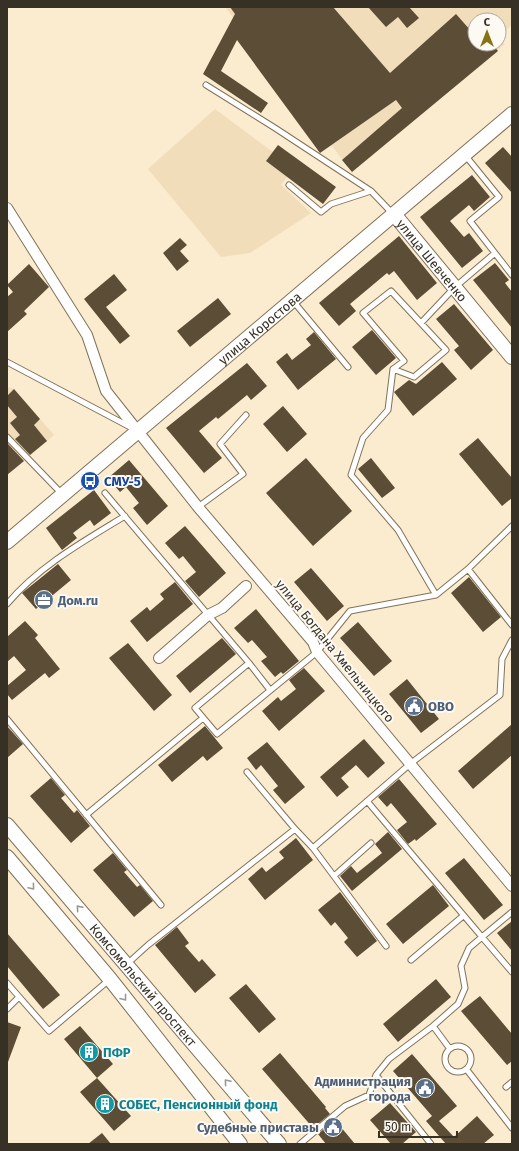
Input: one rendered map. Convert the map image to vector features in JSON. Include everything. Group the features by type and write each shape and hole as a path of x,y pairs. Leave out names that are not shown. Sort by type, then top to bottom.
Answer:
{"main road":[{"name":"улица Коростова","path":"7,541 512,114"},
{"name":"улица Шевченко","path":"394,214 512,357"},
{"name":"Комсомольский проспект","path":"7,825 279,1144"},
{"name":"Комсомольский проспект","path":"7,857 110,979 234,1142"}],"street":[{"name":"улица Богдана Хмельницкого","path":"7,208 87,335 106,391 198,507 313,642 318,652 512,886"},
{"name":"улица Шевченко","path":"394,214 512,357"},
{"path":"158,658 208,614 222,608 246,586"}],"lane":[{"path":"206,85 371,191 394,214"},
{"path":"465,154 499,197 470,221 512,275"},
{"path":"289,185 321,212 331,204 371,191"},
{"path":"421,323 455,287 495,253"},
{"path":"393,369 414,377 446,350 391,291 363,313 404,361 393,369 388,410 364,438 351,475 398,530 436,595"},
{"path":"292,300 348,367"},
{"path":"7,362 138,431"},
{"path":"198,507 243,474 220,444 246,415"},
{"path":"7,437 62,495"},
{"path":"105,493 208,614 270,690"},
{"path":"7,604 16,593 60,556 125,516"},
{"path":"249,664 195,708 217,734 318,652 350,611 436,595 468,569 512,526"},
{"path":"468,569 512,625"},
{"path":"313,848 410,764 500,695 502,659 512,640"},
{"path":"86,814 203,718"},
{"path":"7,719 161,905"},
{"path":"247,772 313,848 386,946"},
{"path":"368,801 463,916 512,972"},
{"path":"127,964 148,945 295,829"},
{"path":"334,876 371,843"},
{"path":"300,1144 345,1106 368,1094 376,1075 389,1059 433,1026 458,1004 465,988 461,966 469,948 512,912"},
{"path":"411,960 463,916"},
{"path":"7,983 49,1031 110,979"},
{"path":"7,1009 19,997"},
{"path":"433,1026 450,1049"},
{"path":"460,1046 468,1050 471,1062 466,1070 459,1073 454,1072 448,1067 445,1059 450,1049 460,1046"},
{"path":"466,1070 512,1128"},
{"path":"376,1075 431,1144"},
{"path":"506,1087 512,1082"}],"shaded area":[{"path":"225,7 512,7 512,25 507,29 507,12 467,12 467,52 495,52 352,172"},
{"path":"215,109 273,152 266,161 287,177 281,185 311,213 250,253 221,257 148,169"},
{"path":"7,387 14,389 54,435 7,475"}],"building":[{"path":"230,7 333,7 390,73 456,14 467,26 467,52 497,52 352,172 342,160 402,108 396,100 320,153 237,40 221,71 268,103 261,113 203,74 235,14"},
{"path":"368,7 409,7 419,18 407,28 398,17 386,27"},
{"path":"278,145 336,187 323,204 266,161"},
{"path":"503,147 512,157 512,193 485,163"},
{"path":"472,175 490,197 474,211 469,205 450,221 464,237 469,233 483,251 462,268 420,217"},
{"path":"399,236 437,283 417,300 394,271 389,275 387,273 350,304 356,311 339,326 319,303"},
{"path":"180,238 187,245 180,251 189,261 177,271 163,253"},
{"path":"495,263 509,280 505,283 512,292 512,328 473,280"},
{"path":"29,264 49,287 24,311 27,314 7,332 7,297 13,292 7,285"},
{"path":"114,274 127,290 106,307 130,336 120,344 84,299"},
{"path":"218,298 231,314 190,347 177,331"},
{"path":"454,304 493,350 471,370 454,350 459,346 436,319"},
{"path":"372,330 396,358 376,375 352,347"},
{"path":"314,332 336,359 298,390 276,362 287,353 292,360 311,345 306,339"},
{"path":"442,362 457,379 413,416 394,392 409,380 416,384"},
{"path":"247,363 267,386 251,400 247,395 218,419 216,417 199,431 222,458 204,473 166,428"},
{"path":"14,389 40,419 34,425 47,441 30,455 15,439 20,435 10,423 17,417 7,405 7,396"},
{"path":"283,406 307,434 287,452 263,424"},
{"path":"478,438 512,478 512,498 502,506 459,454"},
{"path":"8,444 24,461 7,475 7,445"},
{"path":"306,458 352,511 313,546 266,493"},
{"path":"371,458 395,488 382,498 358,469"},
{"path":"129,460 168,506 147,525 133,508 139,503 126,487 120,492 108,478"},
{"path":"94,490 111,513 94,526 90,520 73,533 77,538 62,550 46,528"},
{"path":"185,526 226,573 199,597 185,581 196,572 183,556 179,559 165,543"},
{"path":"58,564 71,580 36,609 22,593"},
{"path":"311,568 344,606 327,621 294,582"},
{"path":"469,577 501,617 483,632 451,593"},
{"path":"175,582 193,604 147,642 130,621 147,607 150,611 164,599 160,594"},
{"path":"256,609 299,661 283,674 281,672 275,677 261,661 267,657 252,640 248,643 234,628"},
{"path":"25,621 38,635 35,638 60,669 49,678 45,673 12,700 7,694 7,686 26,670 14,656 7,662 7,637"},
{"path":"358,622 392,661 374,676 340,638"},
{"path":"222,638 236,654 190,693 176,676"},
{"path":"128,643 172,695 154,711 109,658"},
{"path":"304,668 325,691 279,731 262,711 278,697 281,701 296,689 289,680"},
{"name":"ОВО","path":"407,679 439,719 421,733 389,694"},
{"path":"512,724 512,755 473,789 458,771"},
{"path":"7,726 23,744 7,758"},
{"path":"205,726 223,748 207,761 203,756 172,782 158,765"},
{"path":"364,739 385,763 368,778 356,765 341,778 349,787 337,797 320,777"},
{"path":"267,742 305,787 285,804 273,790 278,786 261,765 256,770 247,758"},
{"path":"51,778 65,795 61,798 74,813 77,810 90,826 71,843 30,796"},
{"path":"399,779 437,824 416,841 415,839 408,844 397,830 407,822 391,803 387,807 378,797"},
{"path":"388,832 402,849 352,891 340,876 351,866 357,873 382,853 375,844"},
{"path":"296,838 313,860 265,900 248,879 262,867 266,872 284,858 279,852"},
{"path":"113,853 127,870 124,872 137,887 140,885 153,901 134,917 93,870"},
{"path":"464,858 503,905 484,920 445,873"},
{"path":"433,885 449,906 403,944 386,924"},
{"path":"340,892 377,941 357,957 344,942 348,938 335,922 331,926 318,910"},
{"path":"512,921 512,951 497,933"},
{"path":"177,927 189,943 185,946 199,962 202,959 216,975 195,993 155,945"},
{"path":"7,933 60,995 43,1009 7,966"},
{"path":"436,979 451,997 398,1042 383,1024"},
{"path":"246,984 276,1019 259,1033 229,998"},
{"path":"480,996 512,1034 512,1061 507,1065 461,1011"},
{"path":"7,1022 21,1027 8,1062 7,1062"},
{"name":"ПФР","path":"80,1026 113,1064 97,1078 64,1039"},
{"path":"280,1053 326,1107 325,1108 330,1114 313,1128 262,1069"},
{"name":"Администрация города","path":"412,1054 457,1106 439,1121 454,1137 477,1116 494,1135 483,1144 446,1144 426,1121 432,1116 393,1071"},
{"name":"СОБЕС, Пенсионный фонд","path":"97,1078 131,1116 114,1131 80,1092"},
{"path":"390,1103 416,1132 402,1144 391,1144 370,1120"},
{"name":"Судебные приставы","path":"335,1120 355,1144 326,1144 318,1134"},
{"path":"102,1133 111,1144 88,1144"}],"place":[{"name":"СМУ-5","path":"90,481"},
{"name":"Дом.ru","path":"44,600"},
{"name":"ОВО","path":"414,706"},
{"name":"ПФР","path":"89,1052"},
{"name":"Администрация города","path":"425,1088"},
{"name":"СОБЕС, Пенсионный фонд","path":"105,1104"},
{"name":"Судебные приставы","path":"333,1127"}]}
